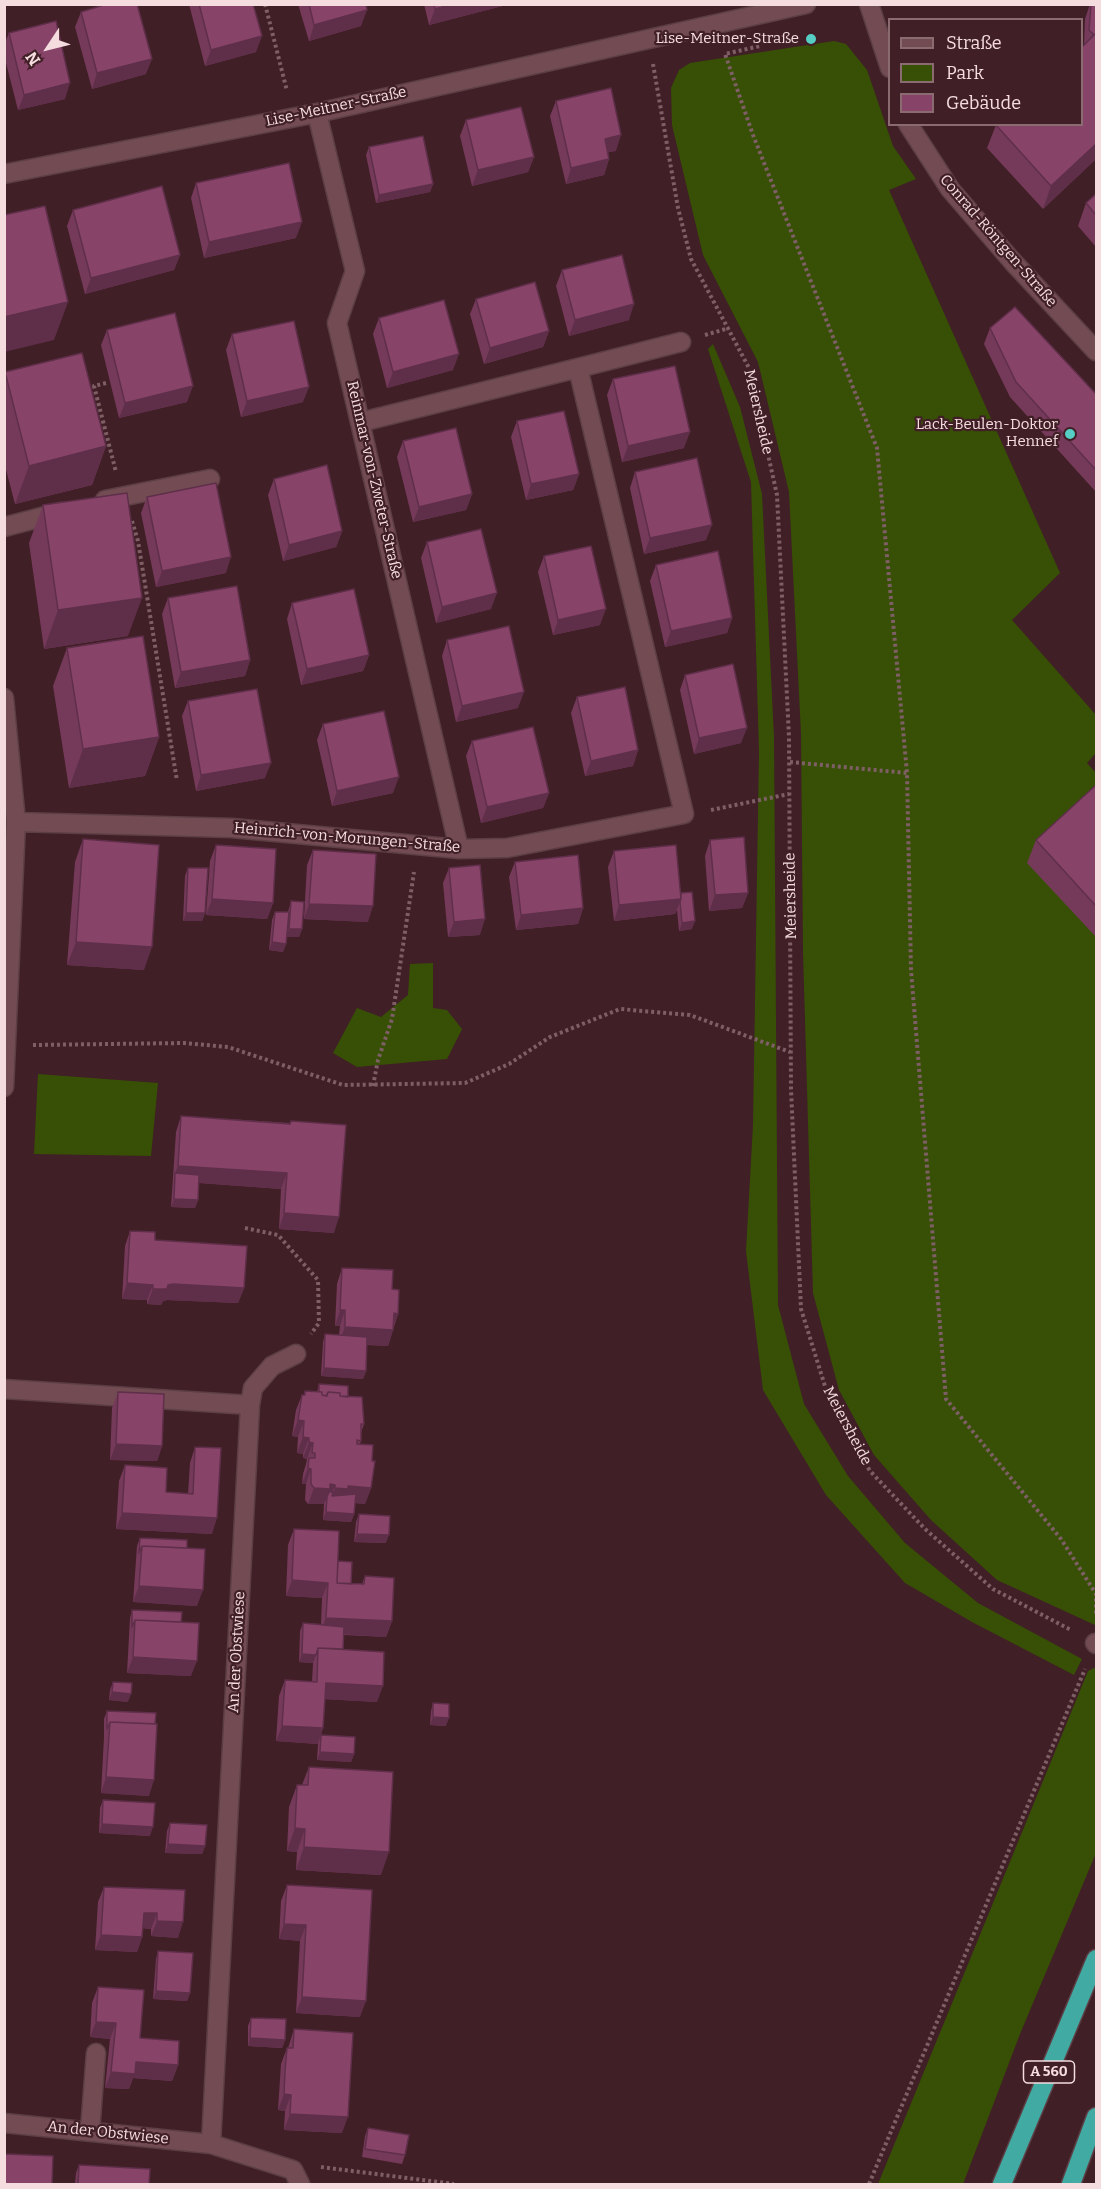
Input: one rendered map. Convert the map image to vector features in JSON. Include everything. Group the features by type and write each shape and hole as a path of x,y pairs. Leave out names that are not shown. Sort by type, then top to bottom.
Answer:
{"highway":[{"name":"A 560","path":"1002,2184 1096,1959"},
{"path":"1071,2184 1096,2117"}],"street":[{"name":"Lise-Meitner-Straße","path":"4,174 317,113 648,39 754,18 806,4"},
{"path":"869,4 888,62"},
{"name":"Reinmar-von-Zweter-Straße","path":"317,113 355,271 337,323 362,422 459,849"},
{"name":"Conrad-Röntgen-Straße","path":"909,126 950,189 1013,262 1096,351"},
{"path":"362,422 681,342"},
{"name":"Heinrich-von-Morungen-Straße","path":"16,822 232,828 459,849 507,848 684,814 578,368"},
{"path":"4,527 122,495 210,479"},
{"path":"4,698 16,822 10,857 4,1087"},
{"path":"4,1389 250,1405 253,1388 272,1366 296,1354"},
{"name":"An der Obstwiese","path":"211,2144 250,1405"},
{"path":"90,2132 96,2053"},
{"name":"An der Obstwiese","path":"4,2123 211,2144 296,2177"}],"path":[{"path":"265,4 293,116"},
{"path":"754,18 760,45 725,54 753,135 877,448 907,773 911,970 946,1399 1061,1539 1096,1594 1096,1644 869,2184"},
{"name":"Meiersheide","path":"648,39 678,208 691,259 749,368 777,495 790,762 790,1052 795,1221 801,1309 829,1399 870,1471 925,1529 993,1589 1096,1644"},
{"path":"106,383 94,386 122,495 138,541 177,781"},
{"path":"790,762 907,773"},
{"path":"730,806 789,794"},
{"path":"373,1086 378,1060 392,1019 407,928 416,846"},
{"path":"6,1043 40,1045 184,1042 228,1047 343,1085 465,1083 509,1064 550,1038 620,1009 690,1015 790,1052"},
{"path":"244,1228 278,1235 318,1280 320,1323 296,1354"},
{"path":"296,2177 308,2165 371,2171 454,2184"}],"green space":[{"path":"834,41 846,44 867,70 893,146 916,179 889,190 1060,573 1012,620 1096,715 1096,753 1087,763 1096,773 1095,1625 997,1580 931,1520 874,1455 839,1390 813,1293 803,952 801,734 789,492 758,362 703,255 672,125 671,88 679,70 690,63"},
{"path":"713,344 740,407 762,494 774,737 778,1305 804,1404 848,1476 905,1543 978,1603 1082,1659 1074,1675 972,1622 905,1583 826,1495 763,1390 746,1251 753,1125 759,751 751,482 708,349"},
{"path":"433,963 433,1008 447,1010 462,1029 447,1059 357,1067 333,1053 357,1008 381,1017 408,995 410,964"},
{"path":"38,1074 158,1083 151,1156 34,1154"},
{"path":"1096,1667 1096,1853 1020,2034 963,2184 878,2184 1088,1671"}],"building":[{"path":"107,4 137,4 152,59 97,73 81,12"},
{"path":"199,4 253,4 262,36 211,50"},
{"path":"309,4 366,4 367,10 314,25"},
{"path":"434,4 453,4 435,9"},
{"path":"1091,4 1096,4 1096,33 1094,35 1089,30"},
{"path":"56,21 70,83 24,95 9,33"},
{"path":"1096,33 1096,144 1051,186 997,126 1083,126 1083,46"},
{"path":"611,88 621,135 605,139 609,159 571,168 556,101"},
{"path":"521,107 534,157 478,170 466,120"},
{"path":"423,136 433,184 379,195 369,147"},
{"path":"289,163 302,222 209,242 196,183"},
{"path":"162,186 180,255 91,278 73,210"},
{"path":"1096,194 1096,215 1086,203"},
{"path":"45,206 68,302 4,317 4,215"},
{"path":"622,255 634,304 575,320 562,270"},
{"path":"535,282 549,331 490,348 476,299"},
{"path":"444,300 459,354 393,372 379,318"},
{"path":"1015,307 1096,394 1096,470 1016,382 990,328"},
{"path":"175,313 193,386 125,403 107,330"},
{"path":"294,321 309,387 247,401 232,334"},
{"path":"82,353 106,446 29,466 5,372"},
{"path":"675,366 690,432 628,446 613,379"},
{"path":"564,411 579,474 531,484 517,421"},
{"path":"456,428 472,494 419,507 403,441"},
{"path":"697,458 712,525 650,538 635,472"},
{"path":"327,465 342,531 289,545 274,479"},
{"path":"216,483 231,557 162,571 147,497"},
{"path":"127,493 142,598 58,610 43,505"},
{"path":"481,529 497,593 442,607 427,542"},
{"path":"591,546 606,609 558,620 544,556"},
{"path":"718,551 732,618 671,631 656,565"},
{"path":"237,586 250,660 181,672 168,598"},
{"path":"354,589 369,655 307,669 292,603"},
{"path":"509,626 524,692 462,706 447,640"},
{"path":"143,636 159,737 83,749 67,648"},
{"path":"733,664 747,728 699,738 685,675"},
{"path":"625,687 638,750 591,761 577,697"},
{"path":"257,689 271,763 201,775 188,701"},
{"path":"384,711 399,777 337,791 323,724"},
{"path":"533,727 549,793 487,807 472,741"},
{"path":"1096,785 1096,906 1036,840"},
{"path":"744,837 748,893 715,895 710,840"},
{"path":"83,839 159,845 152,947 76,942"},
{"path":"216,845 276,849 273,903 212,899"},
{"path":"676,845 681,899 619,905 614,851"},
{"path":"313,850 376,854 373,906 309,904"},
{"path":"578,855 583,908 521,915 515,862"},
{"path":"480,865 485,919 454,922 449,868"},
{"path":"188,868 208,868 205,913 186,913"},
{"path":"692,892 695,921 682,923 681,893"},
{"path":"291,901 304,902 302,929 289,929"},
{"path":"275,912 289,912 286,944 272,942"},
{"path":"181,1116 290,1124 291,1121 346,1125 339,1217 284,1213 287,1173 178,1166"},
{"path":"175,1173 199,1175 198,1200 174,1199"},
{"path":"130,1231 155,1232 155,1240 247,1246 244,1288 173,1284 168,1285 167,1289 153,1289 153,1285 127,1283"},
{"path":"342,1268 393,1270 392,1289 399,1290 398,1314 394,1313 393,1330 345,1327 345,1310 340,1310"},
{"path":"325,1334 367,1337 366,1371 324,1368"},
{"path":"319,1384 348,1386 348,1397 340,1396 340,1393 328,1392 326,1396 322,1395 322,1392 319,1392"},
{"path":"305,1391 322,1392 322,1395 327,1396 328,1392 340,1393 340,1396 362,1397 364,1424 361,1424 361,1441 357,1440 357,1444 373,1445 372,1461 375,1461 371,1488 348,1486 348,1489 335,1488 335,1485 330,1484 330,1489 314,1488 311,1484 311,1469 308,1468 309,1458 315,1458 315,1453 312,1453 313,1443 309,1442 309,1438 303,1437 304,1421 298,1420 302,1395 305,1395"},
{"path":"118,1392 164,1394 162,1446 116,1444"},
{"path":"195,1447 221,1448 217,1518 122,1513 125,1465 167,1468 166,1492 193,1494"},
{"path":"329,1492 333,1492 332,1496 356,1494 354,1514 326,1512"},
{"path":"359,1514 390,1516 389,1535 357,1534"},
{"path":"294,1529 339,1531 337,1583 364,1584 365,1576 394,1578 392,1621 326,1618 328,1583 292,1580"},
{"path":"140,1538 187,1540 187,1548 142,1546 139,1553"},
{"path":"142,1546 205,1549 203,1590 139,1586"},
{"path":"338,1561 352,1562 351,1584 337,1583"},
{"path":"132,1610 182,1612 181,1622 135,1620 132,1627"},
{"path":"135,1620 199,1623 197,1661 133,1657"},
{"path":"303,1623 344,1627 343,1649 318,1648 316,1655 302,1654"},
{"path":"318,1648 384,1652 383,1686 326,1683 323,1728 282,1726 285,1680 317,1682"},
{"path":"113,1682 132,1683 131,1694 112,1692"},
{"path":"433,1703 449,1704 449,1718 433,1717"},
{"path":"107,1711 156,1713 155,1724 110,1722 107,1729"},
{"path":"110,1722 157,1724 154,1780 106,1777"},
{"path":"321,1735 355,1737 354,1754 320,1752"},
{"path":"309,1767 393,1772 389,1852 304,1847 305,1829 295,1828 297,1785 308,1785"},
{"path":"103,1800 155,1803 153,1827 102,1824"},
{"path":"170,1823 207,1825 205,1846 168,1844"},
{"path":"287,1885 372,1890 366,2001 302,1997 306,1925 284,1924"},
{"path":"104,1887 185,1890 183,1922 157,1921 157,1913 144,1913 142,1937 101,1935"},
{"path":"158,1951 193,1953 190,1993 156,1991"},
{"path":"98,1987 144,1990 140,2038 179,2041 178,2065 136,2062 135,2074 111,2072 116,2023 96,2022"},
{"path":"251,2018 286,2019 285,2040 250,2038"},
{"path":"294,2029 353,2033 348,2117 290,2114 291,2095 284,2094 285,2071 287,2048 293,2048"},
{"path":"368,2128 409,2135 405,2155 365,2149"},
{"path":"5,2154 53,2156 52,2184 4,2184"},
{"path":"79,2165 150,2169 149,2184 78,2184"}],"place":[{"name":"Lise-Meitner-Straße","path":"811,39"},
{"name":"Lack-Beulen-Doktor Hennef","path":"1070,434"}]}
